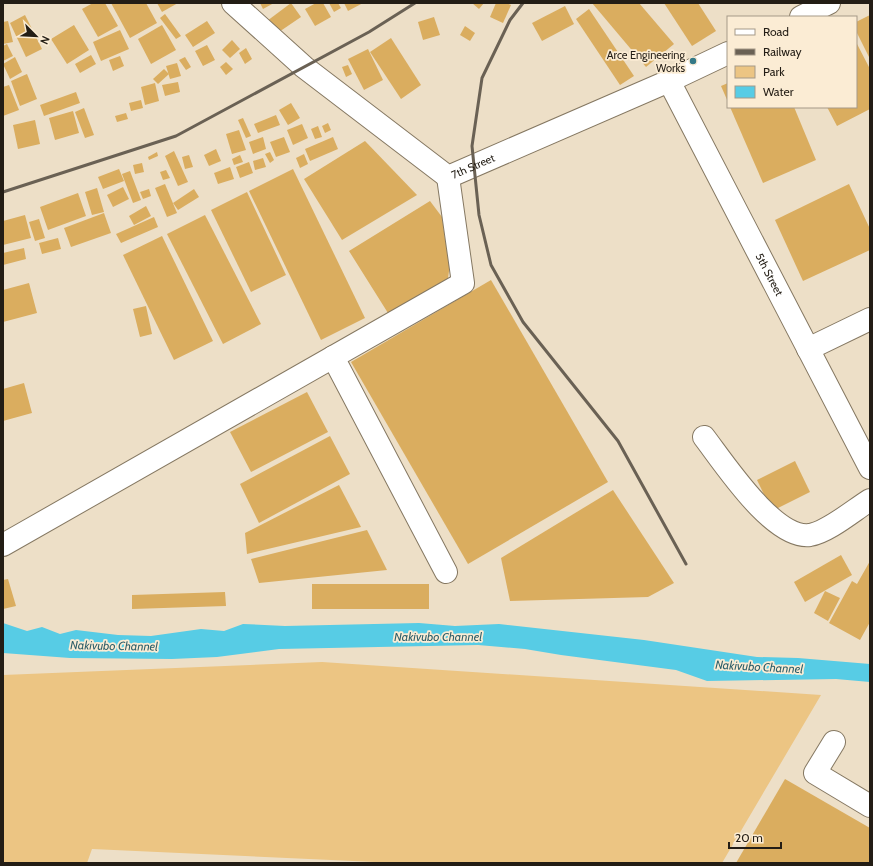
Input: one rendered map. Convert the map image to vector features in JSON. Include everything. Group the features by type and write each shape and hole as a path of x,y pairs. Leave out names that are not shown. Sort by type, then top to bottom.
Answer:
{"street":[{"name":"7th Street","path":"233,3 304,67 448,177 669,81 727,53"},
{"path":"803,16 830,3"},
{"name":"5th Street","path":"669,81 870,468"},
{"path":"3,545 463,283 448,177"},
{"path":"808,349 870,319"},
{"path":"333,357 446,572"},
{"path":"704,437 764,513 789,532 800,535 810,535 825,529 870,500"},
{"path":"834,742 815,773 870,806"}],"green space":[{"path":"322,662 821,695 722,863 397,863 92,849 87,863 3,863 3,675"}],"water":[{"name":"Nakivubo Channel","path":"3,623 27,631 42,627 60,634 76,630 118,635 151,636 201,629 224,631 243,624 285,626 419,623 455,626 499,624 644,640 757,657 798,658 870,664 870,682 836,679 707,681 676,670 525,649 478,645 279,649 217,657 172,659 70,658 3,653"}],"building":[{"path":"93,3 105,3 118,26 98,37 82,9"},
{"path":"111,3 146,3 157,23 130,38"},
{"path":"157,3 178,3 162,12"},
{"path":"260,3 274,3 263,9"},
{"path":"291,3 301,17 276,34 267,21"},
{"path":"316,3 323,3 331,17 315,26 305,9"},
{"path":"329,3 338,3 341,8 334,12"},
{"path":"344,3 363,3 348,11"},
{"path":"472,3 484,3 479,9"},
{"path":"496,3 506,3 511,5 503,23 490,17"},
{"path":"592,3 639,3 674,44 646,67"},
{"path":"664,3 698,3 716,31 692,46"},
{"path":"565,6 574,24 542,41 532,23"},
{"path":"589,9 634,76 620,85 576,19"},
{"path":"165,14 181,36 176,39 160,18"},
{"path":"25,15 42,49 26,57 10,23"},
{"path":"870,15 870,59 857,33 857,22"},
{"path":"434,17 440,35 423,40 418,22"},
{"path":"8,21 13,42 3,44 3,22"},
{"path":"207,21 215,33 193,47 185,35"},
{"path":"74,25 89,50 67,64 51,39"},
{"path":"162,25 176,50 151,64 138,39"},
{"path":"465,26 475,33 470,41 460,35"},
{"path":"120,30 129,49 101,61 93,42"},
{"path":"391,38 421,85 401,99 370,52"},
{"path":"232,40 240,49 230,58 222,50"},
{"path":"7,44 13,56 3,61 3,46"},
{"path":"857,44 870,69 870,109 837,126 828,108 857,108"},
{"path":"207,45 215,60 203,66 195,51"},
{"path":"246,48 252,59 245,64 239,53"},
{"path":"368,49 383,80 364,90 348,59"},
{"path":"91,55 96,64 80,73 75,64"},
{"path":"120,56 124,66 113,71 109,60"},
{"path":"15,57 22,72 10,79 3,64"},
{"path":"185,57 191,67 186,70 179,60"},
{"path":"226,62 233,69 226,75 220,67"},
{"path":"177,63 181,76 170,79 166,66"},
{"path":"348,65 352,74 346,77 342,67"},
{"path":"164,69 169,74 158,84 153,79"},
{"path":"27,74 37,99 20,106 11,81"},
{"path":"178,82 180,92 165,96 162,85"},
{"path":"155,83 159,101 145,105 141,87"},
{"path":"727,83 727,100 721,86"},
{"path":"9,85 19,110 3,116 3,87"},
{"path":"76,92 80,103 44,116 40,105"},
{"path":"141,100 143,108 131,111 129,103"},
{"path":"291,103 300,118 288,125 279,110"},
{"path":"84,108 94,135 85,138 75,112"},
{"path":"730,108 794,108 816,160 763,183"},
{"path":"73,111 79,133 55,140 49,118"},
{"path":"126,113 128,119 117,122 115,116"},
{"path":"276,115 280,125 258,133 254,124"},
{"path":"243,118 251,136 246,138 238,120"},
{"path":"35,120 40,144 18,149 13,125"},
{"path":"328,123 331,130 325,133 322,126"},
{"path":"302,124 308,138 293,145 287,130"},
{"path":"318,126 322,137 315,139 311,129"},
{"path":"239,130 246,150 232,154 226,134"},
{"path":"263,137 266,149 253,154 249,142"},
{"path":"284,137 290,152 276,157 270,142"},
{"path":"333,137 338,149 310,161 305,149"},
{"path":"365,141 417,195 342,240 304,179"},
{"path":"216,149 221,161 209,166 204,155"},
{"path":"174,151 188,182 178,186 165,156"},
{"path":"157,152 158,156 149,160 148,157"},
{"path":"270,152 274,160 270,163 265,154"},
{"path":"304,154 308,164 300,168 296,158"},
{"path":"189,155 193,167 185,169 182,157"},
{"path":"240,155 243,162 234,165 232,159"},
{"path":"263,158 266,167 255,170 253,161"},
{"path":"249,162 253,173 240,178 236,167"},
{"path":"142,163 144,172 135,174 133,165"},
{"path":"230,167 234,179 218,184 214,173"},
{"path":"119,169 124,181 103,189 98,177"},
{"path":"293,169 365,318 321,340 249,191"},
{"path":"166,170 170,178 163,180 160,172"},
{"path":"130,171 141,200 133,203 122,174"},
{"path":"165,184 177,213 167,217 155,188"},
{"path":"849,184 870,229 870,250 803,281 775,220"},
{"path":"123,187 129,199 113,207 107,195"},
{"path":"97,188 104,212 92,215 85,192"},
{"path":"149,189 151,196 143,199 140,192"},
{"path":"194,189 199,197 178,210 173,203"},
{"path":"247,192 286,275 251,292 211,210"},
{"path":"78,193 86,216 48,230 40,207"},
{"path":"430,201 442,217 445,239 451,257 446,292 393,321 349,251"},
{"path":"146,206 151,216 134,225 129,216"},
{"path":"104,213 111,233 71,247 64,228"},
{"path":"25,215 31,238 3,245 3,221"},
{"path":"205,215 261,324 223,344 167,234"},
{"path":"154,217 158,227 121,243 116,234"},
{"path":"39,219 45,238 35,241 29,222"},
{"path":"162,236 213,341 174,360 123,255"},
{"path":"58,238 61,249 42,254 39,243"},
{"path":"24,248 26,259 3,265 3,253"},
{"path":"491,280 608,482 468,564 351,362"},
{"path":"29,283 37,313 3,322 3,290"},
{"path":"146,306 152,334 140,337 133,309"},
{"path":"24,383 32,413 3,421 3,389"},
{"path":"307,392 328,432 251,472 230,432"},
{"path":"330,436 350,474 259,523 240,484"},
{"path":"795,461 810,492 772,511 757,480"},
{"path":"339,485 361,527 247,554 245,533"},
{"path":"613,490 674,583 648,597 510,601 501,558"},
{"path":"367,530 387,570 259,583 251,559"},
{"path":"841,555 852,575 805,602 794,582"},
{"path":"870,561 870,622 860,640 829,623 852,581 857,584"},
{"path":"8,579 16,606 3,609 3,580"},
{"path":"312,584 429,584 429,609 312,609"},
{"path":"825,591 840,598 828,621 814,613"},
{"path":"225,592 226,606 132,609 132,595"},
{"path":"785,779 870,828 870,863 736,863"}],"railway":[{"path":"3,192 176,136 369,32 415,3"},
{"path":"523,3 510,20 482,78 472,146 479,215 491,265 523,322 618,441 686,564"}],"place":[{"name":"Arce Engineering Works","path":"693,61"}]}
